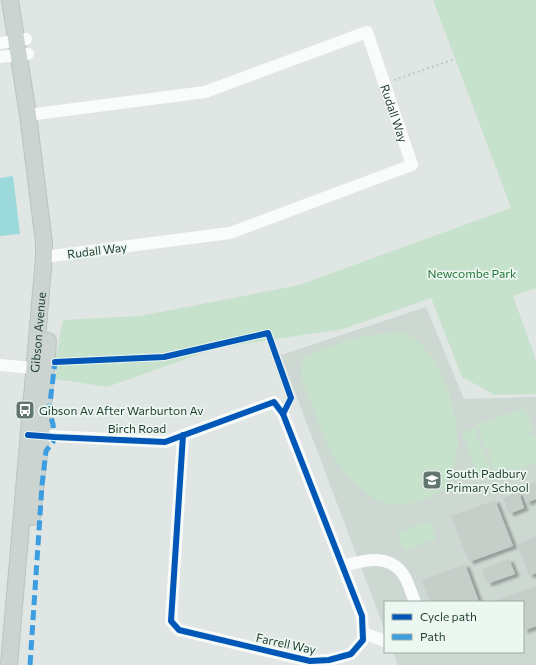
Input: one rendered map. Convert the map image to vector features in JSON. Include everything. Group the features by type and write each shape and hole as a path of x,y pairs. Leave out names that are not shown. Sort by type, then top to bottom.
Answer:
{"main road":[{"name":"Gibson Avenue","path":"9,665 34,435 49,256 44,243 32,114 10,0"},
{"name":"Gibson Avenue","path":"18,46 21,0"},
{"name":"Gibson Avenue","path":"19,665 34,435"}],"street":[{"name":"Rudall Way","path":"32,114 205,92 367,32 412,165 230,233 49,256"},
{"path":"0,57 18,46"},
{"path":"0,365 40,368"},
{"name":"Birch Road","path":"34,435 166,442 274,402 282,414 342,566"},
{"name":"Farrell Way","path":"183,435 172,621 179,630 310,661 329,660 351,654 363,640 363,634"},
{"path":"384,641 363,634 362,616 342,566 374,559 388,562 399,569 406,579 415,601"}],"path":[{"path":"384,84 455,59"}],"shaded area":[{"name":"South Padbury Primary School","path":"426,307 464,399 536,397 536,665 398,665 393,653 524,653 524,601 384,601 384,628 281,355"}],"green space":[{"name":"Newcombe Park","path":"433,0 536,0 536,288 513,296 536,360 536,394 495,395 462,377 431,298 343,329 217,348 107,387 56,379 55,362 63,320 140,316 299,285 511,208"},
{"path":"404,332 418,341 434,359 449,393 455,418 458,444 452,476 444,489 426,499 404,505 389,504 375,500 345,473 331,454 304,385 301,373 304,358 341,342 364,336"},
{"path":"525,408 534,432 530,434 531,437 535,435 536,437 536,463 496,477 487,453 492,451 490,448 486,450 477,425"},
{"path":"475,428 491,471 477,475 462,433"},
{"path":"430,521 436,539 404,551 397,532"}],"water":[{"path":"13,176 20,234 0,236 0,178"}],"building":[{"path":"535,482 536,499 526,503 520,487"},
{"path":"519,492 524,508 509,514 503,498"},
{"path":"495,500 513,546 469,562 451,516"},
{"path":"536,537 536,573 529,576 517,544"},
{"path":"509,559 515,574 487,584 482,569"},
{"path":"465,564 479,601 430,601 422,580"},
{"path":"536,586 536,626 524,631 524,601 494,601"}],"marked path":[{"path":"30,665 42,485 46,451 53,442 54,437 53,424 49,411 55,362"}],"cycle path":[{"path":"55,362 164,357 268,333 291,398 283,414"},
{"path":"28,435 165,442 274,402 283,414 362,616 363,640 351,654 329,660 310,661 179,630 171,621 183,435"}],"place":[{"name":"Gibson Av After Warburton Av","path":"25,410"},
{"name":"South Padbury Primary School","path":"432,480"}]}
